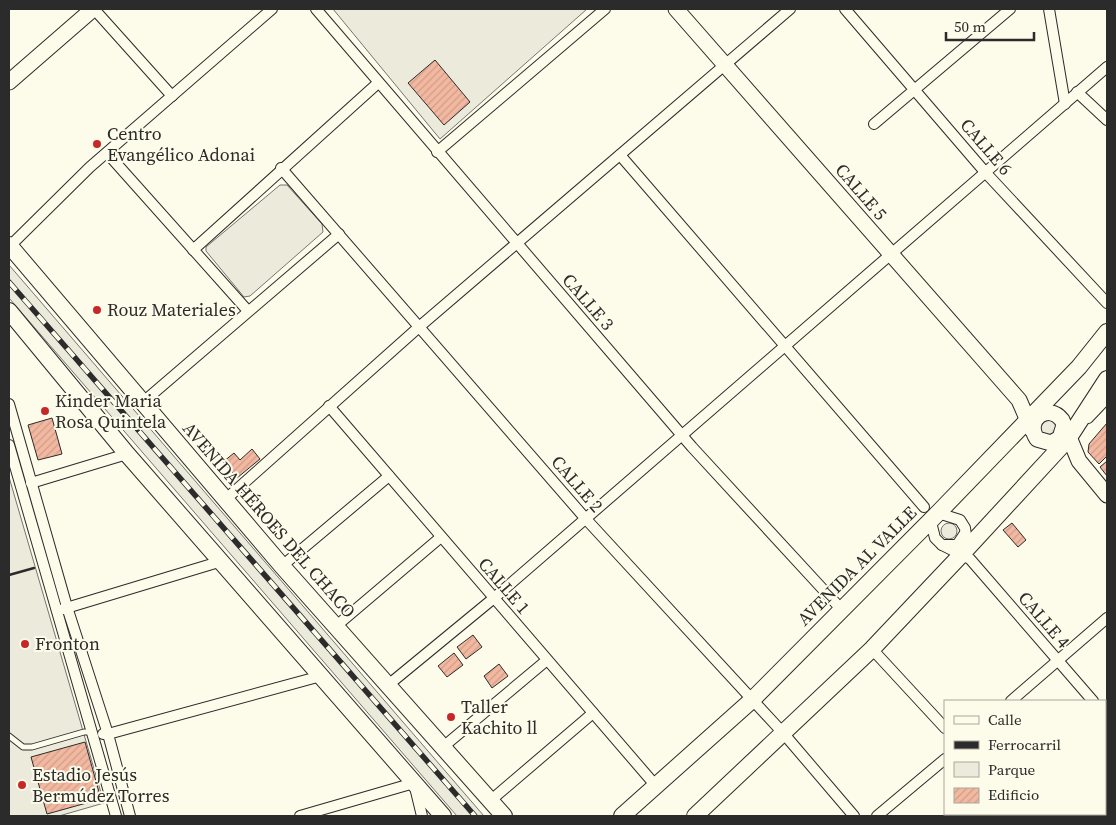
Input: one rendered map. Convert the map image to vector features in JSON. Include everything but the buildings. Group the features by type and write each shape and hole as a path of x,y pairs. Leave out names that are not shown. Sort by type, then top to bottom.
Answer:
{"main road":[{"path":"9,82 94,9"},
{"name":"CALLE 5","path":"676,9 1037,422"},
{"name":"AVENIDA HÉROES DEL CHACO","path":"9,246 282,566 504,816"},
{"path":"9,311 127,454 443,816"},
{"name":"AVENIDA AL VALLE","path":"622,816 752,700 935,517 1037,422 1107,332"},
{"path":"695,816 872,649 966,549 1063,438 1107,379"},
{"path":"1037,422 1056,414 1063,438"},
{"path":"1037,422 1063,438"},
{"path":"1037,422 1056,442 1062,434 1079,461 1107,495"}],"street":[{"path":"94,9 172,96"},
{"path":"9,246 107,153 272,9"},
{"name":"CALLE 3","path":"316,9 681,435 842,610"},
{"path":"437,152 606,9"},
{"path":"226,499 419,327 790,9"},
{"name":"CALLE 6","path":"845,9 985,172 1107,303"},
{"path":"874,124 1010,9"},
{"path":"1049,9 1065,104"},
{"path":"387,686 494,598 783,345 1107,67"},
{"path":"192,250 378,83"},
{"path":"1077,92 1107,120"},
{"path":"107,153 248,311"},
{"path":"620,155 783,345 935,517 935,538 942,546 957,545 966,549"},
{"name":"CALLE 2","path":"282,168 585,518 784,734 850,815"},
{"path":"142,403 339,234"},
{"path":"1063,438 1107,398"},
{"path":"9,404 67,607 108,734 130,816"},
{"name":"CALLE 1","path":"329,406 656,786"},
{"path":"9,445 55,612 116,816"},
{"path":"31,483 127,454"},
{"path":"282,566 389,476"},
{"path":"935,517 960,520 966,549"},
{"path":"335,627 441,537"},
{"name":"CALLE 4","path":"942,546 966,549 1092,700"},
{"path":"55,612 222,561"},
{"path":"1011,700 1107,618"},
{"path":"872,649 944,727"},
{"path":"443,747 547,660"},
{"path":"92,732 108,734 321,676"},
{"path":"490,801 593,714"},
{"path":"877,816 944,760"},
{"path":"300,816 414,783 422,816"}],"lane":[{"path":"9,736 23,747 32,747 84,732 92,732"}],"green space":[{"path":"333,9 587,9 440,139"},
{"path":"280,185 287,185 322,224 323,232 250,296 244,297 206,251 206,247"},
{"path":"9,265 484,816 457,816 9,298"},
{"path":"1048,420 1056,428 1048,436 1040,428"},
{"path":"9,477 104,803 59,816 9,816"},
{"path":"946,523 952,523 957,528 955,537 946,539 941,534 941,528"}],"railway":[{"path":"9,282 475,816"}],"wall":[{"path":"9,575 34,568"}],"place":[{"name":"Centro Evangélico Adonai","path":"97,144"},
{"name":"Rouz Materiales","path":"97,310"},
{"name":"Kinder Maria Rosa Quintela","path":"45,411"},
{"name":"Fronton","path":"25,644"},
{"name":"Taller Kachito ll","path":"451,717"},
{"name":"Estadio Jesús Bermúdez Torres","path":"22,785"}]}
